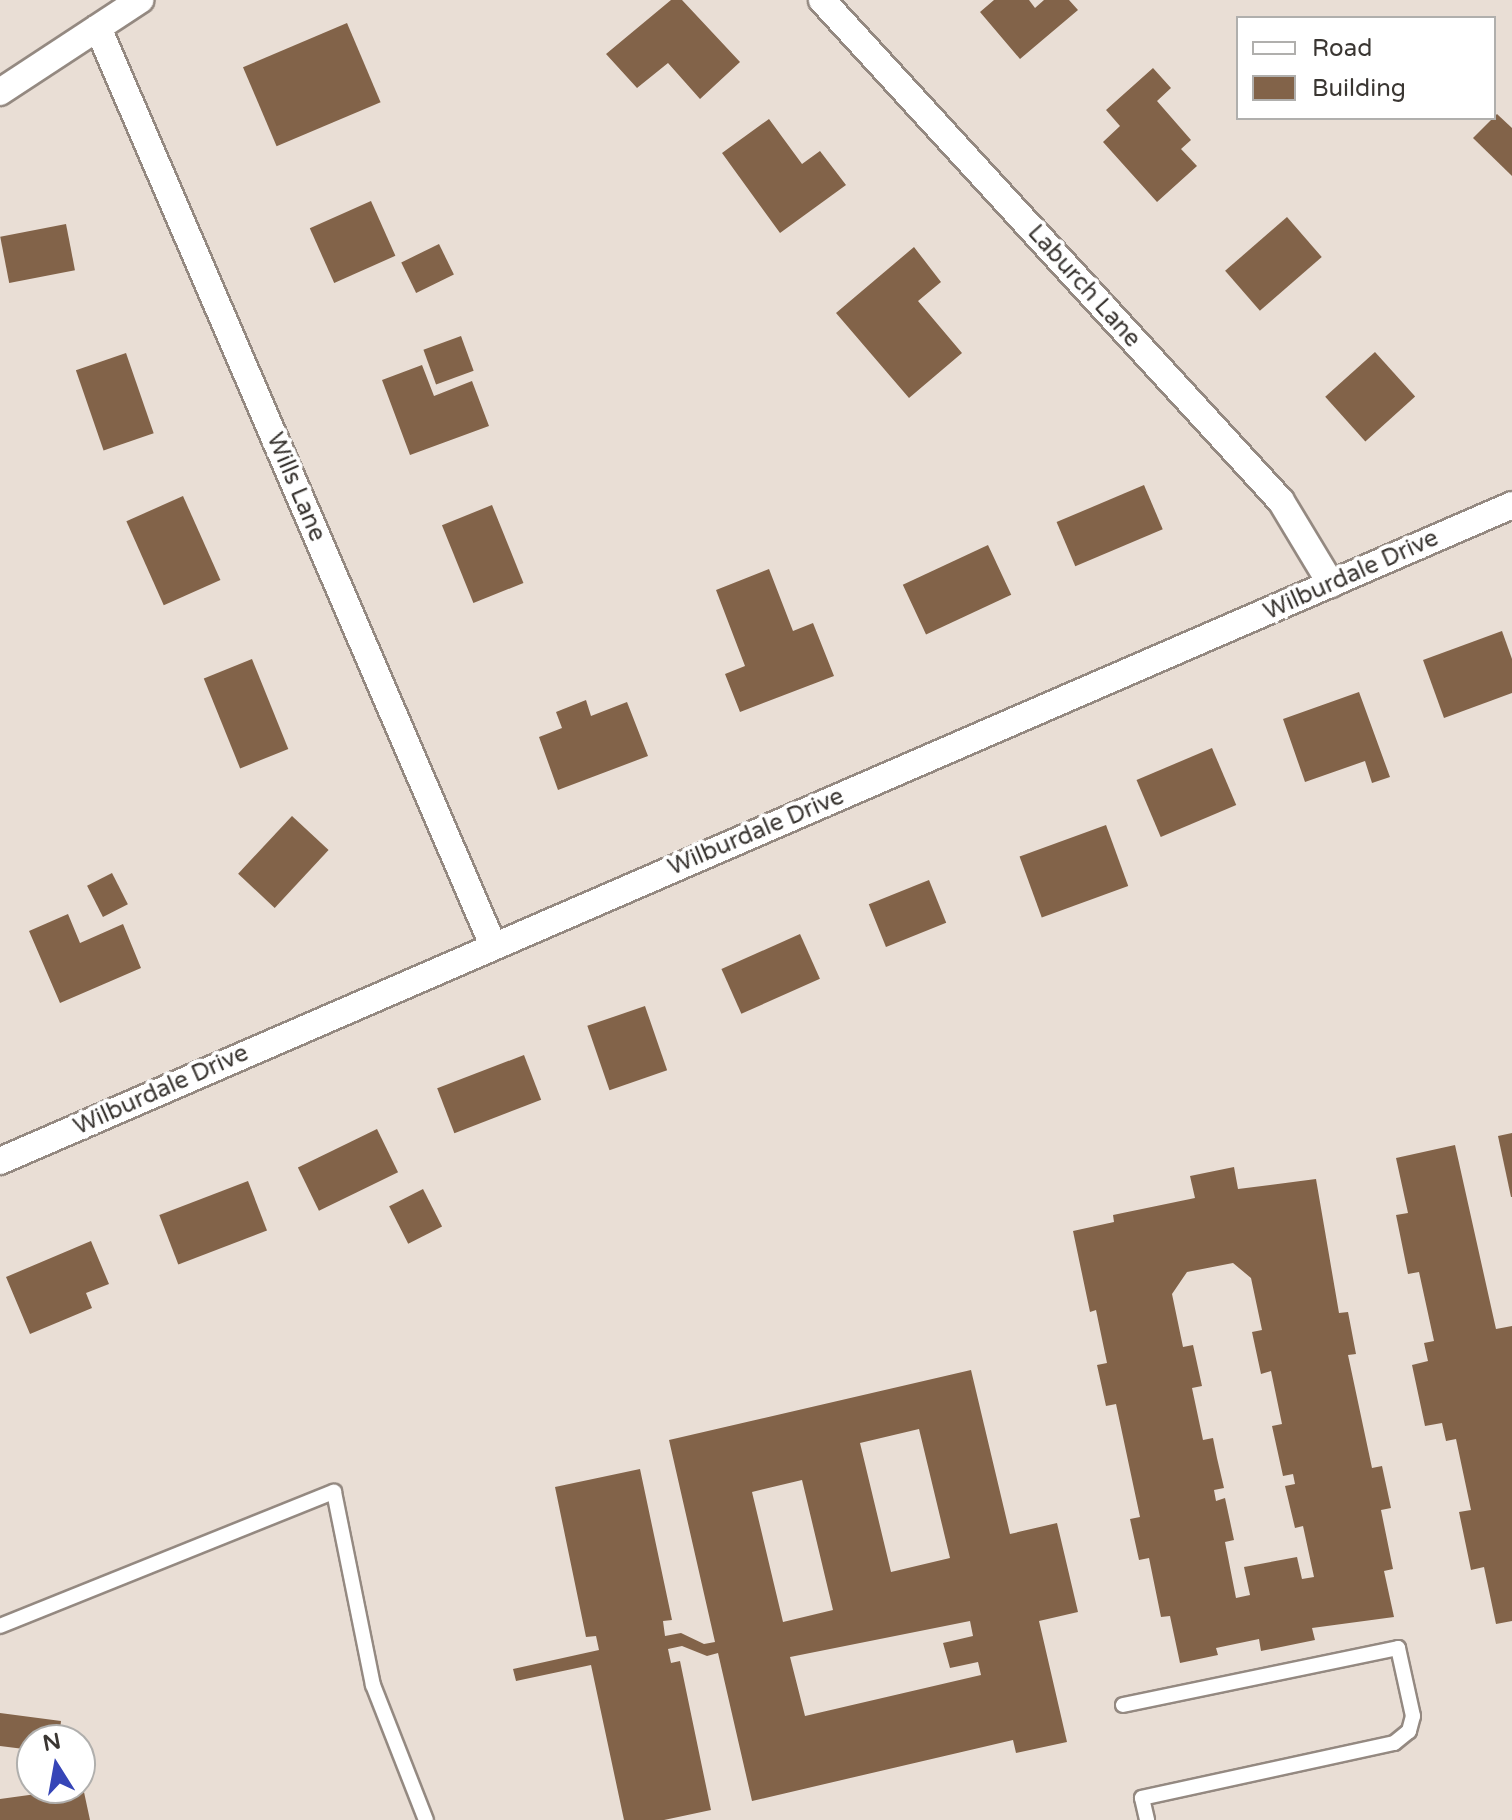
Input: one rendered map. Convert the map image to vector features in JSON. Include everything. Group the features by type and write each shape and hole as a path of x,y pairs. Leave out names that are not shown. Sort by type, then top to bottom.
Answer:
{"street":[{"path":"0,92 140,0"},
{"name":"Laburch Lane","path":"822,0 1281,501 1331,584"},
{"name":"Wills Lane","path":"98,28 493,945"},
{"name":"Wilburdale Drive","path":"0,1161 1512,505"}],"lane":[{"path":"0,1626 334,1492 373,1685 426,1820"},
{"path":"1123,1705 1398,1648 1413,1716 1409,1731 1394,1743 1142,1798 1147,1820"}],"building":[{"path":"671,0 682,0 740,62 700,99 668,63 637,88 606,54"},
{"path":"994,0 1029,0 1035,8 1044,0 1069,0 1078,10 1020,59 980,12"},
{"path":"347,23 381,102 277,146 243,67"},
{"path":"1153,68 1171,88 1157,101 1191,140 1181,149 1197,166 1157,202 1103,142 1120,126 1106,110"},
{"path":"1496,115 1512,128 1512,176 1473,138 1491,120 1496,120"},
{"path":"769,119 802,164 820,151 846,185 780,233 722,153"},
{"path":"371,201 395,256 334,283 310,228"},
{"path":"1287,217 1322,257 1260,311 1225,271"},
{"path":"66,224 75,270 9,283 0,237"},
{"path":"439,244 454,275 416,293 401,262"},
{"path":"914,247 941,282 918,301 962,353 909,398 836,313"},
{"path":"461,336 474,371 436,384 423,350"},
{"path":"1375,352 1415,397 1365,441 1325,397"},
{"path":"126,353 154,433 104,451 76,370"},
{"path":"422,365 434,396 472,381 489,426 410,455 382,380"},
{"path":"1144,485 1163,529 1075,566 1057,522"},
{"path":"183,496 220,580 164,605 126,521"},
{"path":"492,505 523,583 473,603 442,525"},
{"path":"988,545 1011,595 926,635 903,585"},
{"path":"769,569 793,631 813,623 834,676 740,712 725,674 745,666 716,590"},
{"path":"1502,631 1512,659 1512,693 1444,718 1423,660"},
{"path":"252,659 288,749 240,768 204,678"},
{"path":"1359,692 1390,777 1372,783 1365,761 1305,782 1283,719"},
{"path":"586,700 591,716 627,702 648,756 558,790 539,737 562,728 556,712"},
{"path":"1212,748 1236,805 1161,837 1137,780"},
{"path":"292,816 329,850 275,908 238,874"},
{"path":"1106,825 1128,886 1042,918 1020,856"},
{"path":"112,873 128,904 103,917 87,886"},
{"path":"929,880 946,923 886,947 869,904"},
{"path":"68,914 80,943 123,924 141,968 60,1003 29,931"},
{"path":"800,934 820,979 741,1014 721,969"},
{"path":"645,1006 667,1070 609,1090 587,1026"},
{"path":"524,1055 541,1100 454,1133 437,1088"},
{"path":"377,1129 398,1172 319,1211 298,1168"},
{"path":"1512,1133 1512,1197 1511,1197 1498,1136"},
{"path":"1455,1145 1496,1329 1512,1326 1512,1621 1496,1624 1484,1567 1471,1570 1459,1512 1471,1510 1456,1439 1446,1441 1442,1423 1425,1426 1412,1365 1428,1361 1424,1343 1434,1341 1419,1272 1408,1274 1396,1215 1408,1213 1396,1158"},
{"path":"1234,1167 1238,1189 1316,1179 1339,1313 1348,1312 1356,1354 1348,1355 1372,1468 1382,1466 1391,1508 1381,1510 1393,1569 1384,1571 1394,1617 1312,1628 1315,1640 1261,1651 1259,1639 1216,1648 1218,1655 1180,1663 1170,1616 1161,1617 1149,1558 1139,1560 1130,1519 1140,1517 1116,1404 1106,1406 1097,1365 1107,1363 1096,1310 1090,1312 1073,1231 1114,1222 1113,1215 1195,1198 1190,1176","holes":["1233,1263 1251,1278 1262,1330 1252,1332 1261,1374 1271,1371 1282,1424 1272,1426 1283,1476 1293,1474 1295,1484 1285,1486 1295,1528 1303,1526 1314,1577 1302,1579 1297,1557 1244,1567 1250,1595 1236,1598 1225,1542 1234,1540 1225,1498 1216,1501 1214,1490 1224,1488 1213,1438 1203,1440 1192,1388 1202,1386 1193,1345 1183,1347 1172,1294 1187,1272"]},
{"path":"248,1181 267,1230 178,1265 159,1215"},
{"path":"423,1189 442,1226 408,1244 389,1206"},
{"path":"91,1241 109,1284 86,1293 92,1308 30,1334 6,1277"},
{"path":"971,1370 1010,1534 1057,1523 1078,1612 1039,1621 1067,1742 1016,1753 1013,1740 752,1801 718,1653 707,1656 682,1646 668,1649 671,1663 680,1661 711,1810 664,1820 624,1820 591,1665 516,1681 513,1669 599,1650 596,1636 586,1637 555,1487 640,1469 672,1620 663,1621 665,1636 681,1633 704,1644 715,1642 669,1440","holes":["919,1429 950,1558 891,1572 860,1443","802,1480 833,1610 783,1622 752,1492","970,1621 973,1636 943,1643 950,1668 978,1662 981,1675 805,1716 790,1657"]},
{"path":"0,1713 61,1721 61,1724 16,1724 16,1748 0,1746"},
{"path":"16,1797 16,1804 87,1804 90,1820 0,1820 0,1799"}]}
